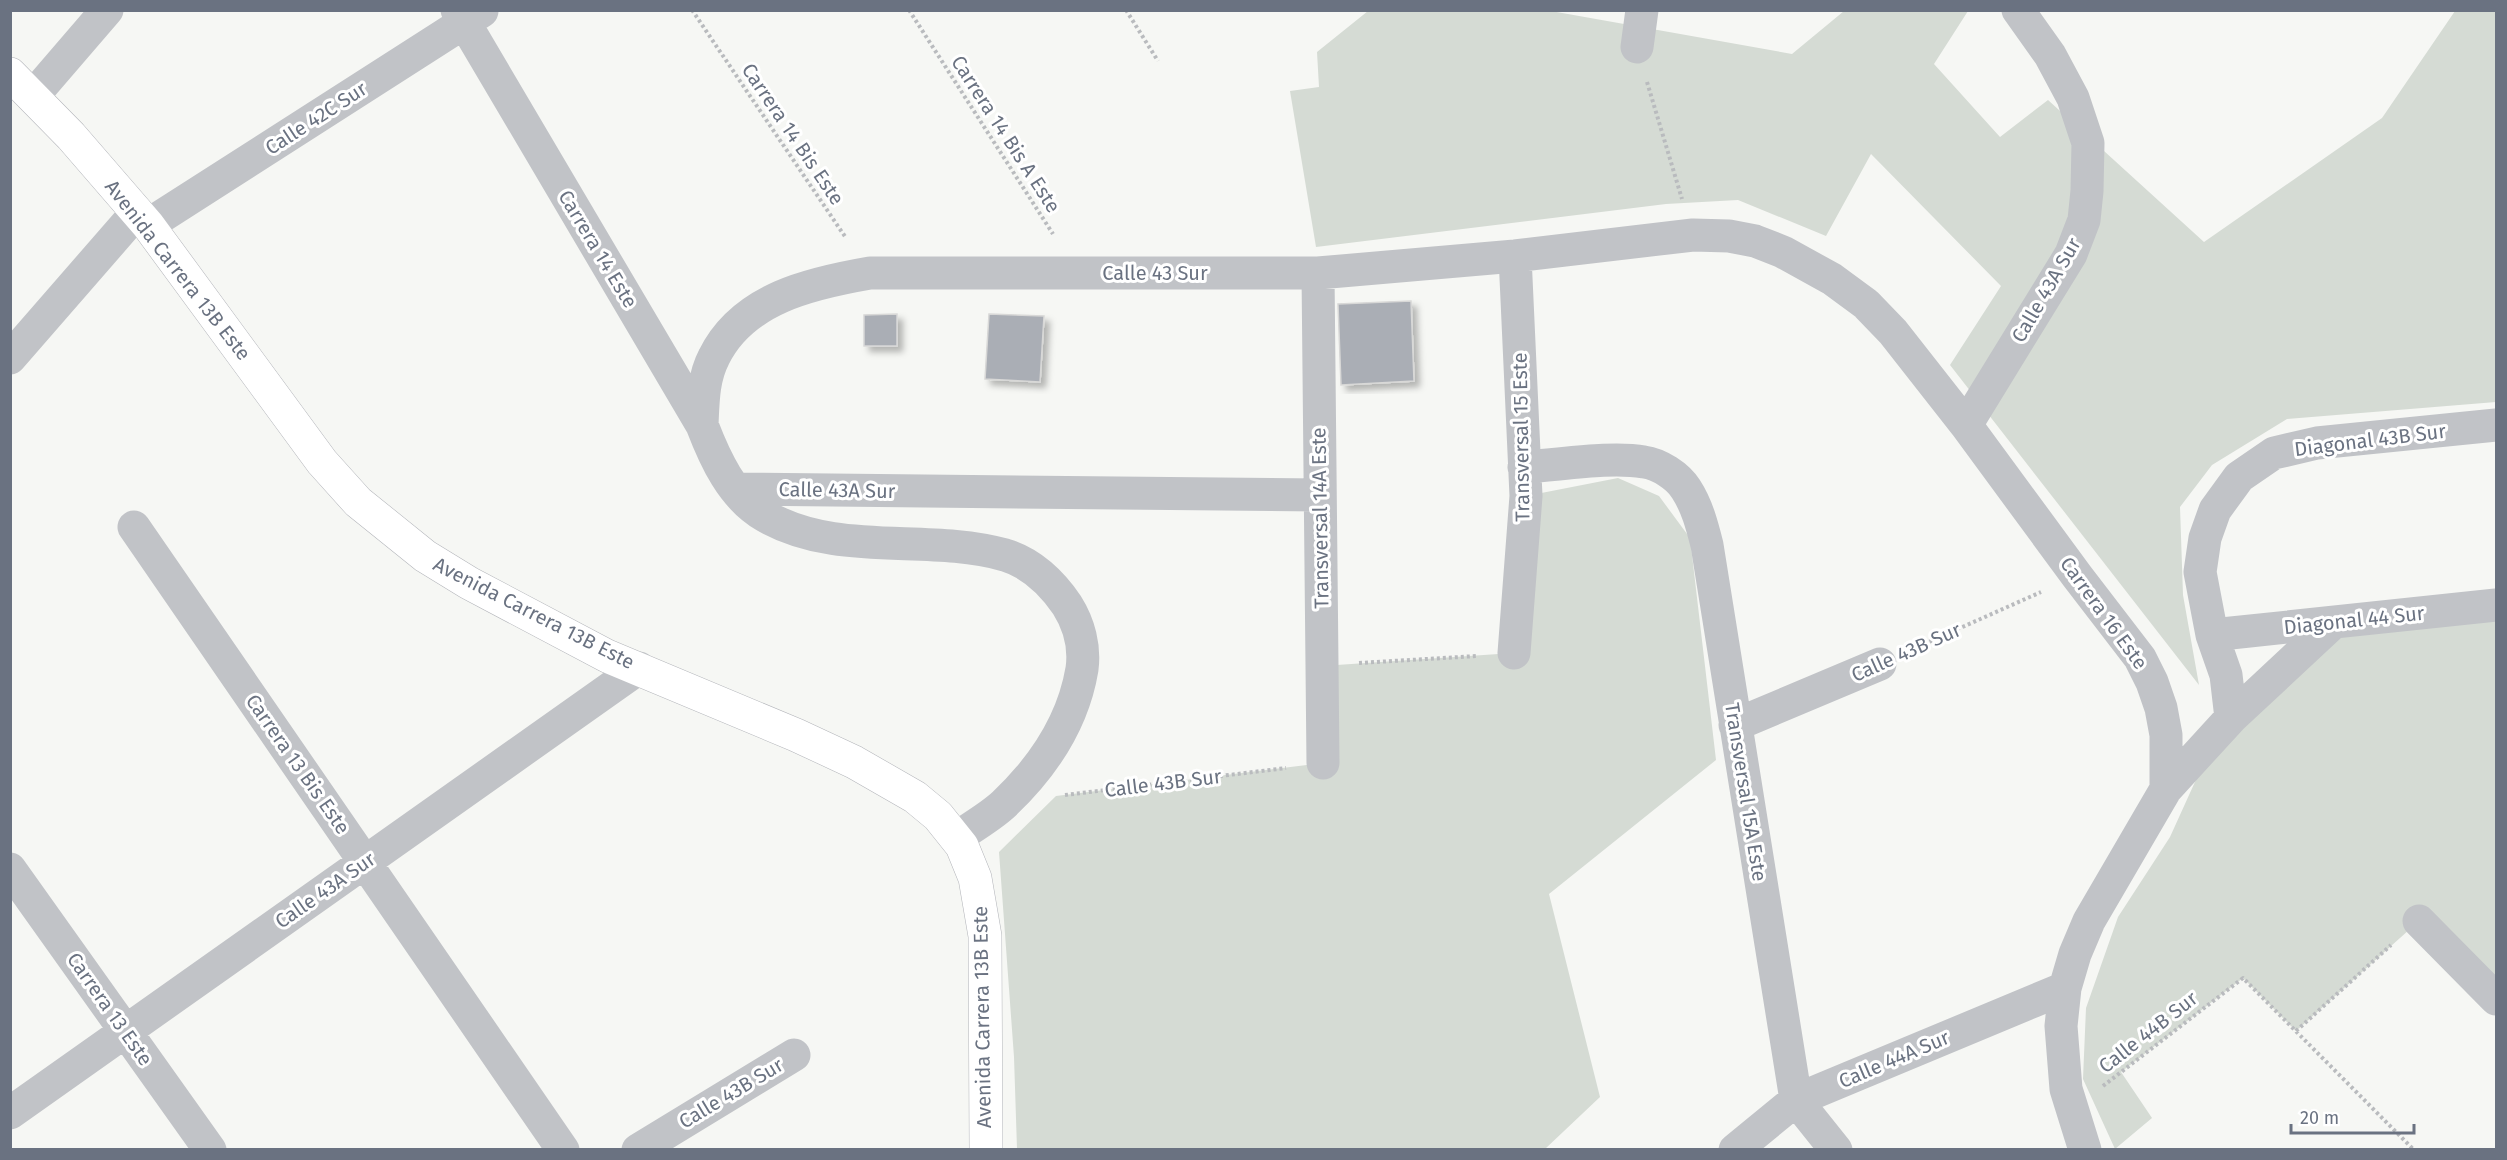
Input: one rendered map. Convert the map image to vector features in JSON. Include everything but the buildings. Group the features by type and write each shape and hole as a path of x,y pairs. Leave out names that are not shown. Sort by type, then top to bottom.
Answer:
{"main road":[{"name":"Avenida Carrera 13B Este","path":"22,85 142,218 322,462 358,502 425,556 469,583 607,656 796,735 875,773 915,797 938,816 962,846 975,878 985,936 986,1149"}],"street":[{"path":"22,85 107,10"},
{"path":"1637,47 1642,10"},
{"name":"Calle 43A Sur","path":"1966,425 2071,255 2084,220 2088,143 2073,98 2050,55 2018,10"},
{"name":"Calle 42C Sur","path":"10,358 142,218 468,15"},
{"name":"Carrera 14 Este","path":"468,15 702,425 713,453 736,489"},
{"name":"Calle 43 Sur","path":"702,425 703,395 714,356 729,335 748,317 792,290 870,273 1318,273 1515,256 1693,235"},
{"name":"Carrera 16 Este","path":"1693,235 1729,236 1755,241 1783,252 1833,279 1866,304 1893,332 1966,425 2140,658 2161,708 2166,735 2166,789"},
{"name":"Transversal 15 Este","path":"1514,653 1526,496 1515,256"},
{"name":"Transversal 14A Este","path":"1318,273 1323,763"},
{"name":"Diagonal 43B Sur","path":"2231,718 2226,675 2212,634 2200,572 2205,538 2215,510 2239,477 2274,453 2317,444 2496,425"},
{"name":"Transversal 15A Este","path":"1524,468 1627,460 1647,462 1669,472 1685,487 1699,514 1707,544 1796,1100"},
{"name":"Calle 43A Sur","path":"736,489 1320,495"},
{"name":"Calle 43A Sur","path":"736,489 749,504 765,516 795,529 829,538 974,549 1006,555 1031,567 1056,588 1075,618 1084,654 1079,687 1054,746 1003,804 956,838"},
{"name":"Carrera 13 Bis Este","path":"134,527 563,1149"},
{"name":"Diagonal 44 Sur","path":"2212,634 2496,604"},
{"path":"2085,1149 2066,1089 2061,1026 2065,988 2075,954 2089,921 2166,789 2231,718 2334,622"},
{"name":"Calle 43B Sur","path":"1735,725 1880,663"},
{"name":"Calle 43A Sur","path":"10,1113 639,668"},
{"name":"Carrera 13 Este","path":"10,868 210,1149"},
{"path":"2419,921 2496,999"},
{"name":"Calle 44A Sur","path":"1735,1149 1796,1100 2065,988"},
{"name":"Calle 43B Sur","path":"638,1149 794,1055"},
{"path":"1796,1100 1836,1149"}],"path":[{"name":"Carrera 14 Bis Este","path":"692,10 870,273"},
{"name":"Carrera 14 Bis A Este","path":"909,10 1078,273"},
{"path":"1126,10 1158,61"},
{"path":"1637,47 1693,235"},
{"name":"Calle 43B Sur","path":"1880,663 2077,576"},
{"path":"1322,666 1514,653"},
{"name":"Calle 43B Sur","path":"1003,804 1323,763"},
{"path":"2414,1149 2296,1031 2419,921"},
{"name":"Calle 44B Sur","path":"2072,1110 2243,978 2296,1031"}],"shaded area":[{"path":"1368,11 1551,11 1792,54 1844,11 1968,11 1934,64 2000,137 2048,100 2204,242 2382,118 2455,11 2496,11 2496,402 2287,419 2212,465 2180,507 2183,595 2199,685 1950,365 2001,286 1871,154 1826,236 1738,200 1666,204 1316,247 1290,91 1319,87 1317,52"},
{"path":"1618,478 1659,496 1690,538 1716,760 1549,894 1600,1097 1545,1149 1017,1149 1014,1057 999,852 1056,796 1323,763 1322,666 1513,653 1526,496"},
{"path":"2496,615 2496,995 2419,921 2296,1031 2243,978 2121,1072 2152,1118 2115,1149 2083,1079 2086,1008 2118,917 2170,837 2209,751 2333,626"}]}
